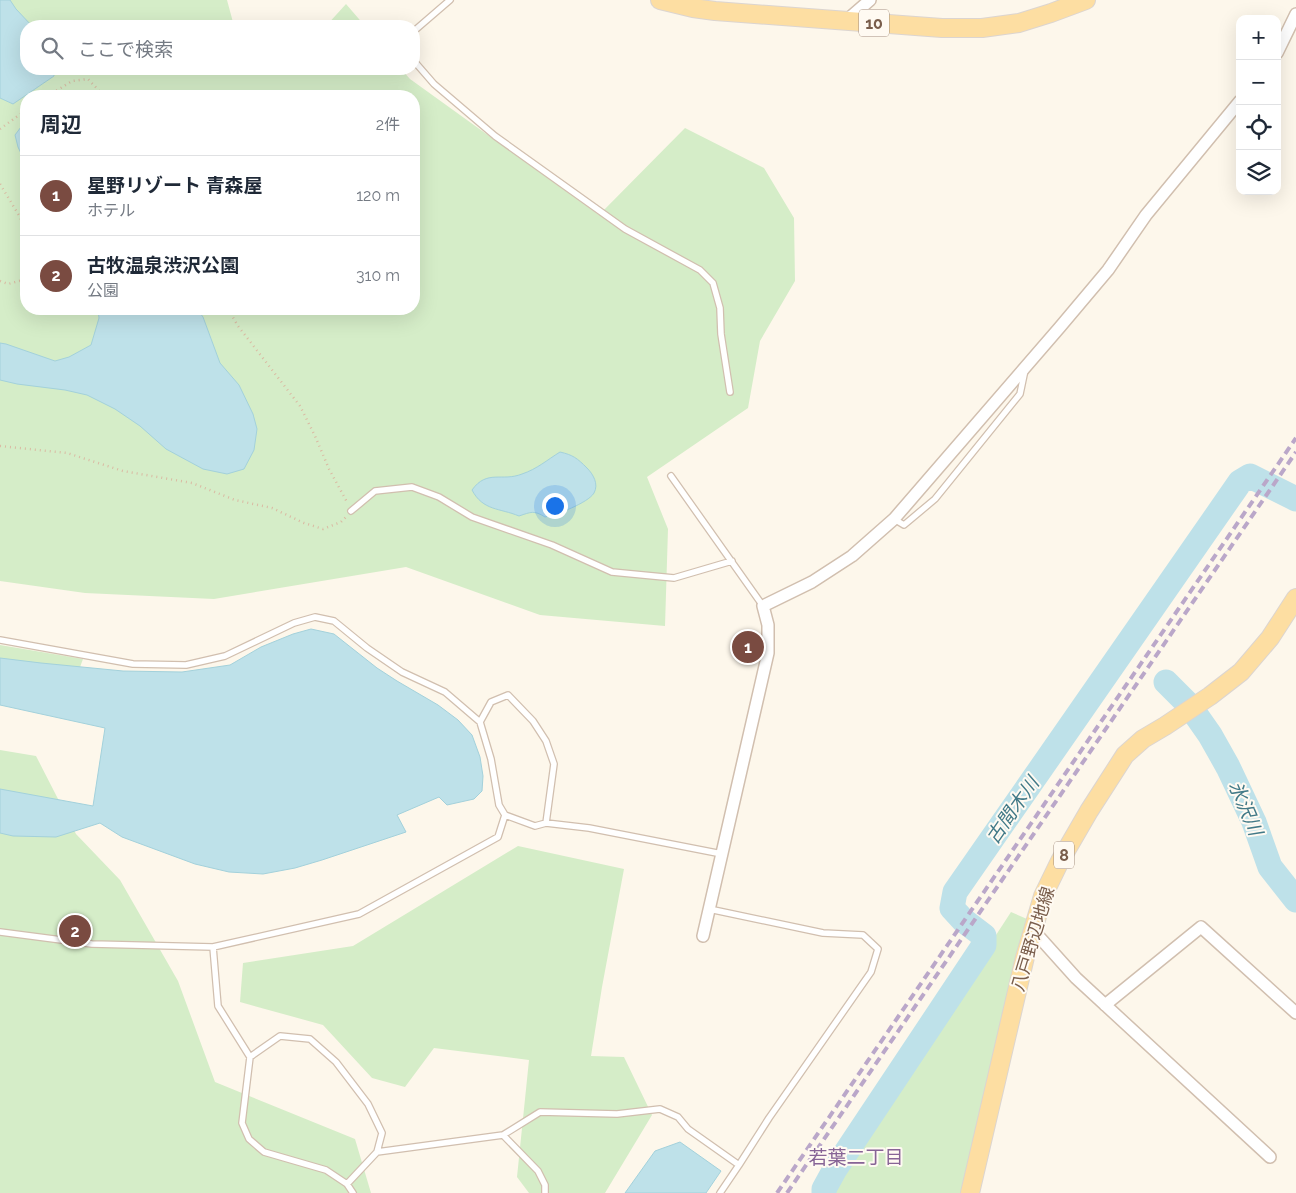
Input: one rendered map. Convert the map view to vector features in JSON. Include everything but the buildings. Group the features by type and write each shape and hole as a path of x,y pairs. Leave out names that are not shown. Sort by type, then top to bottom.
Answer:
{"main road":[{"name":"10","path":"660,0 715,11 942,28 982,28 1019,23 1086,0"},
{"name":"八戸野辺地線","path":"970,1193 1032,929 1043,896 1060,860 1089,811 1126,755 1143,739 1210,696 1241,672 1270,638 1296,598"}],"street":[{"path":"847,20 870,0"},
{"path":"1281,45 1296,14"},
{"path":"702,936 768,653 768,625 763,606 812,582 852,556 894,519 1060,328 1108,270 1146,215 1237,105"},
{"path":"1105,1004 1201,927 1296,1013"},
{"path":"1032,929 1076,978 1270,1157"}],"lane":[{"path":"420,26 450,0"},
{"path":"420,68 434,84 495,136 625,229 700,270 713,283 720,308 721,334 730,392"},
{"path":"894,519 904,525 935,499 1020,394 1026,366"},
{"path":"671,476 763,606"},
{"path":"352,510 375,491 412,487 439,497 472,517 552,545 612,572 674,578 732,561"},
{"path":"0,640 132,664 186,665 225,656 294,623 315,618 334,621 367,648 402,672 446,692 480,722 491,759 499,805 505,815 535,826 546,823 589,828 722,854"},
{"path":"480,722 491,702 508,695 533,721 546,741 554,764 546,823"},
{"path":"0,932 92,944 214,946 359,914 498,837 505,815"},
{"path":"709,909 823,933 863,935 878,949 870,972 769,1118 720,1193"},
{"path":"214,946 218,1006 250,1057 242,1123 248,1139 264,1152 326,1170 347,1184 353,1193"},
{"path":"250,1057 280,1036 310,1040 336,1062 368,1104 382,1133 377,1152 347,1184"},
{"path":"377,1152 503,1135 540,1112 617,1114 660,1109 678,1117 688,1129 739,1165"},
{"path":"503,1135 538,1171 545,1185 544,1193"}],"path":[{"path":"58,90 72,81 88,79 98,90"},
{"path":"0,129 20,114"},
{"path":"0,184 20,217"},
{"path":"0,281 8,284 20,281"},
{"path":"0,446 68,453 123,471 192,483 235,500 272,508 304,523 323,529 342,522 352,510 329,469 300,406 232,315"}],"green space":[{"path":"0,0 227,0 232,20 20,20 20,75 406,75 599,215 685,128 764,168 794,218 795,281 760,341 748,408 647,477 668,529 665,626 540,615 406,567 214,599 85,593 0,581"},
{"path":"346,4 360,20 331,20"},
{"path":"0,645 83,659 62,716 0,702"},
{"path":"0,750 36,756 76,834 120,880 178,981 215,1082 355,1139 371,1193 0,1193"},
{"path":"518,846 624,869 591,1056 624,1057 652,1115 605,1193 529,1193 517,1177 529,1060 434,1048 405,1087 372,1078 323,1025 240,1002 243,963 353,946"},
{"path":"1011,912 1027,919 963,1193 828,1193"}],"water":[{"path":"0,0 10,0 26,20 20,20 20,75 54,76 34,90 20,90 20,99 13,104 0,98"},
{"path":"20,128 20,151 18,147 15,135"},
{"path":"99,315 202,315 220,363 239,385 253,414 257,429 254,450 244,469 227,474 203,469 166,449 140,426 115,409 87,395 0,380 0,343 55,361 69,357 91,345"},
{"path":"560,452 572,456 587,468 596,483 591,497 571,508 545,517 532,512 519,516 492,508 481,502 472,490 483,480 489,478 515,476 527,472"},
{"path":"311,629 334,634 377,668 438,705 458,720 472,735 480,757 483,776 482,791 474,799 447,805 439,797 397,815 406,832 295,868 263,874 229,872 195,864 122,837 100,823 56,837 13,836 0,833 0,789 93,806 105,728 0,705 0,658 123,671 182,672 230,665 261,647"},
{"path":"680,1142 721,1171 706,1193 625,1193 655,1151"}],"waterway":[{"name":"古間木川","path":"824,1193 824,1189 835,1169 984,945 984,936 963,920 952,908 955,892 1240,482 1250,476 1296,499"},
{"name":"氷沢川","path":"1166,682 1190,706"},
{"name":"氷沢川","path":"1196,715 1228,767 1254,822 1270,867 1296,900"}],"railway":[{"path":"777,1193 1296,438"},
{"path":"787,1193 1296,452"}],"place":[{"name":"星野リゾート 青森屋","path":"748,647"},
{"name":"古牧温泉渋沢公園","path":"75,931"}],"district":[{"name":"若葉二丁目","path":"856,1157"}]}
